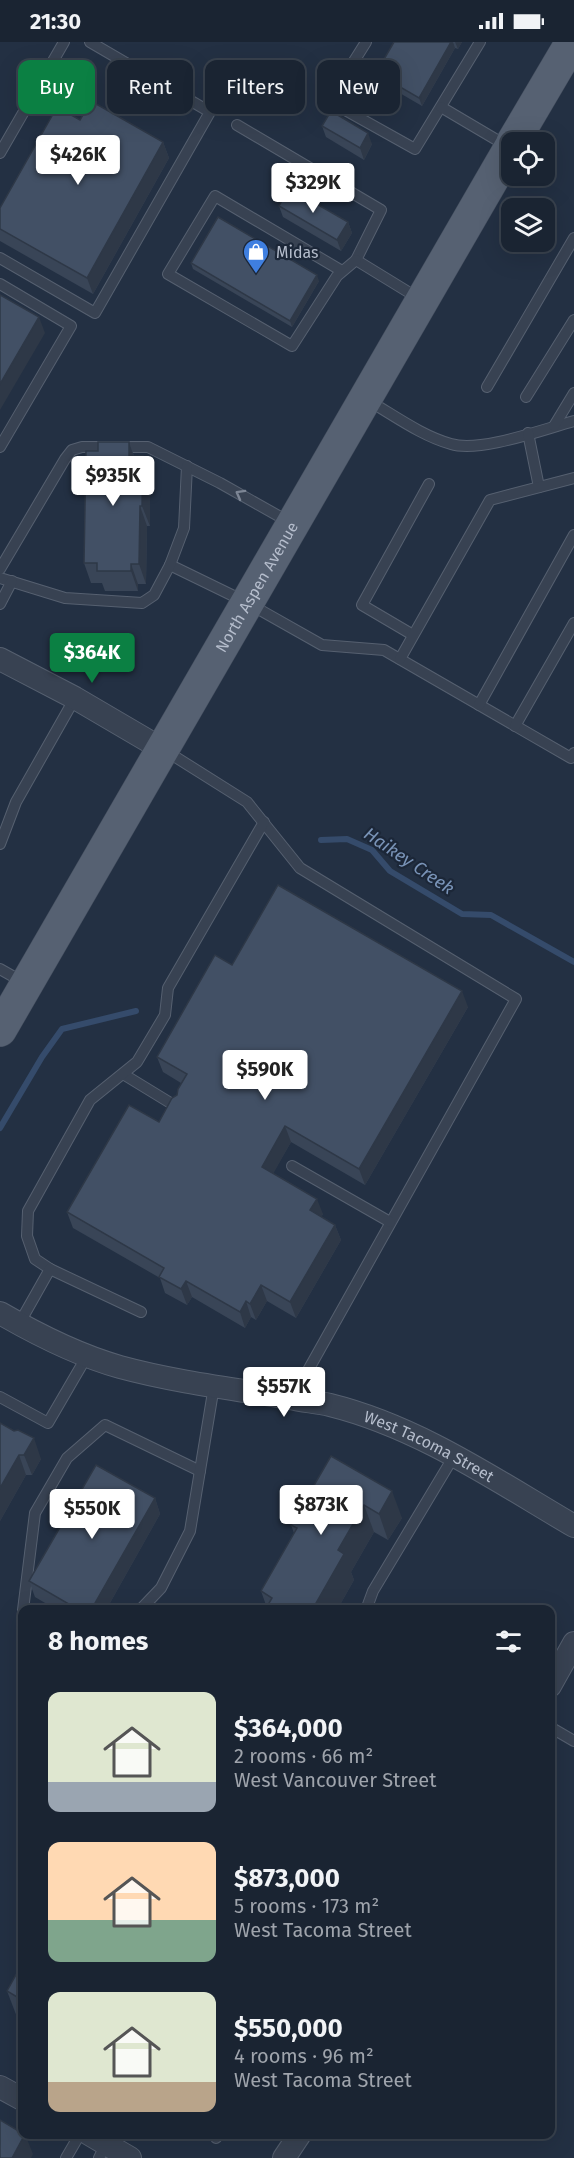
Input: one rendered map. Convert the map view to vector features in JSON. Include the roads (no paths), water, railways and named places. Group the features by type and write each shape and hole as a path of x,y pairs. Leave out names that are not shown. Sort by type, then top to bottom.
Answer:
{"main road":[{"name":"North Aspen Avenue","path":"519,132 572,42"},
{"name":"North Aspen Avenue","path":"8,998 162,748 501,162"}],"street":[{"path":"0,659 75,698 162,748"},
{"name":"West Tacoma Street","path":"10,1318 38,1335 120,1367 214,1386 330,1405 371,1419 414,1435 454,1456 574,1526"},
{"path":"555,1677 574,1643"},
{"path":"0,2087 18,2097"},
{"path":"284,2158 297,2139"},
{"path":"98,2146 130,2158"}],"lane":[{"path":"0,153 64,42"},
{"path":"0,258 95,313 210,112 90,42"},
{"path":"366,42 329,101 415,149 480,42"},
{"path":"441,107 501,140"},
{"path":"237,125 381,210 356,260 337,276 292,346 168,274 215,196 342,271"},
{"path":"487,387 574,238"},
{"path":"356,260 421,300"},
{"path":"0,284 71,326 0,447"},
{"path":"526,397 574,320"},
{"path":"554,426 574,393"},
{"path":"364,398 423,432 453,445 487,445 574,421"},
{"path":"528,434 539,488"},
{"path":"0,569 72,450 82,447 148,447 292,523"},
{"path":"0,578 65,598 142,603 154,595 170,565 184,528 187,466"},
{"path":"399,659 490,500 574,478"},
{"path":"413,635 362,605 429,484"},
{"path":"479,705 574,535"},
{"path":"170,565 246,602 322,645 384,650 571,758 574,753"},
{"path":"0,604 12,581"},
{"path":"515,726 574,623"},
{"path":"0,844 16,802 75,698"},
{"path":"162,748 247,802 300,867 516,999 292,1399"},
{"path":"141,1312 50,1269 36,1258 27,1236 28,1210 90,1100 137,1062 165,1015 168,987 264,822"},
{"path":"123,1074 177,1107"},
{"path":"292,1166 390,1222"},
{"path":"10,1318 50,1269"},
{"path":"0,1397 48,1423 87,1356"},
{"path":"145,1605 161,1588 190,1531 214,1386"},
{"path":"23,1605 35,1513 67,1458 105,1425 200,1471"},
{"path":"368,1605 373,1591 454,1456"},
{"path":"555,1730 574,1741"},
{"path":"66,2158 77,2139"}],"waterway":[{"name":"Haikey Creek","path":"321,840 347,839 372,850 390,871 462,914 491,915 574,962"},
{"name":"Haikey Creek","path":"0,1128 42,1057 62,1029 136,1011"}],"place":[{"name":"Midas","path":"256,275"}]}
